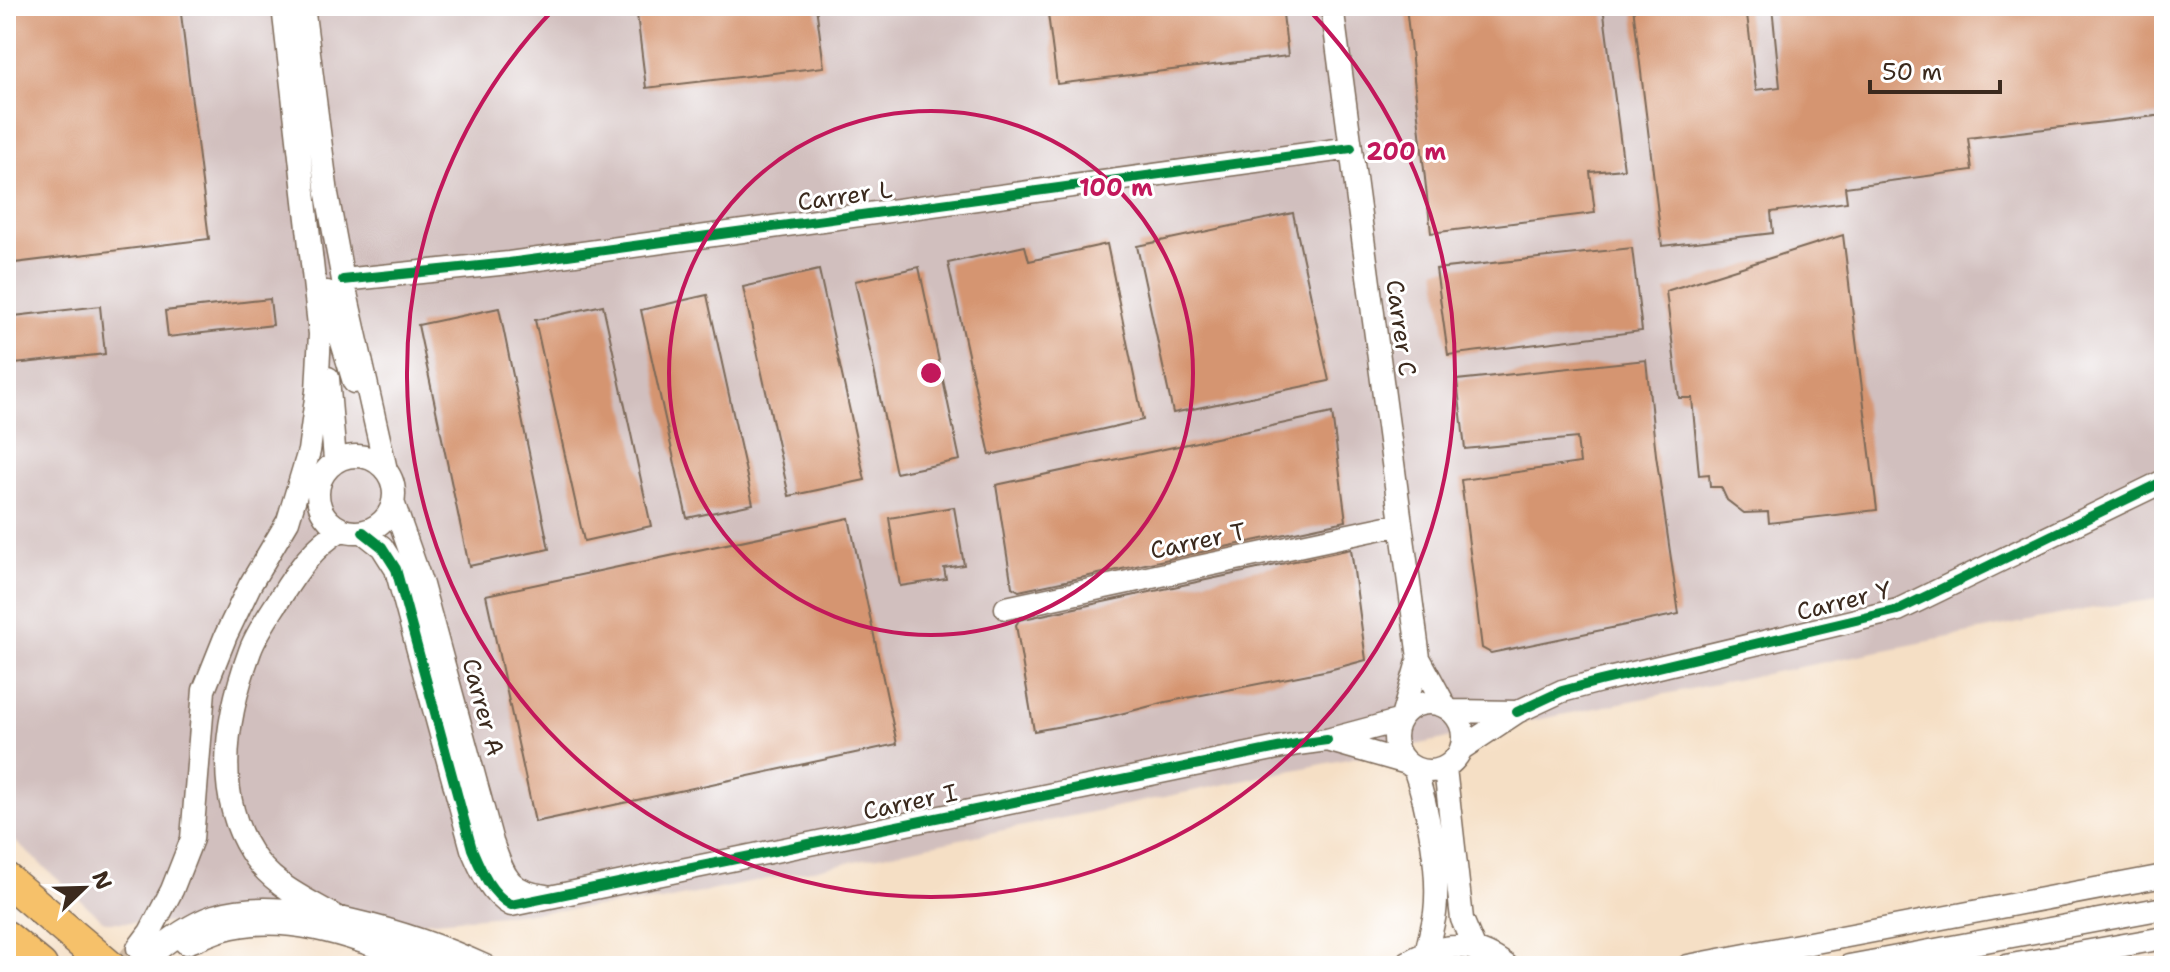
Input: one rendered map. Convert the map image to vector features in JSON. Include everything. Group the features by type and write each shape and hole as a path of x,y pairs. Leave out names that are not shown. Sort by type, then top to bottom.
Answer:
{"highway":[{"path":"6,879 109,966"},
{"path":"6,937 41,966"}],"street":[{"path":"148,958 150,932 172,890 192,839 204,690 250,585 288,521 309,451 317,391 319,342 315,276 283,6"},
{"path":"303,6 327,194 377,433 394,491 393,502 387,516 376,526 352,531 317,547 294,576 251,649 230,721 227,785 241,833 251,853 273,880 338,918"},
{"name":"Carrer C","path":"1332,6 1419,658 1449,709"},
{"name":"Carrer L","path":"343,280 509,263 1351,148"},
{"path":"312,253 320,256 361,405 377,433"},
{"path":"319,342 328,374 335,460"},
{"path":"226,635 314,506 323,473 335,460 348,455 362,456 376,461 386,470"},
{"name":"Carrer Y","path":"1461,749 1517,712 1562,691 1898,610 2164,481"},
{"path":"317,489 319,506 327,520 382,547 396,569"},
{"name":"Carrer A","path":"393,502 422,585 504,875 526,893 550,896"},
{"name":"Carrer T","path":"1006,608 1401,524"},
{"path":"294,576 330,548 355,545 396,569"},
{"name":"Carrer I","path":"396,569 472,849 484,877 502,900 511,905 1327,740 1401,718"},
{"name":"Carrer C","path":"1401,718 1419,658"},
{"path":"1410,766 1433,771 1445,768 1461,749 1461,729 1449,709 1431,702 1420,704 1401,718 1395,735 1396,746 1410,766 1428,817 1435,912 1427,950"},
{"name":"Carrer Y","path":"1449,709 1517,712"},
{"name":"Carrer I","path":"1327,740 1410,766"},
{"path":"1445,768 1462,919 1475,950"},
{"path":"1688,966 2164,876"},
{"path":"148,958 173,936 212,917 241,909 279,908 338,918 447,948 485,966"},
{"path":"1849,966 2164,908"},
{"path":"148,958 223,929 269,923 349,937 430,966"},
{"path":"2006,966 2164,938"},
{"path":"1402,966 1427,950 1459,945 1494,956 1507,966"}],"shaded area":[{"path":"6,6 2164,6 2164,598 2094,608 1541,719 661,901 379,926 105,922 6,833"}],"building":[{"path":"6,6 180,6 209,239 6,264"},
{"path":"636,6 816,6 824,67 646,88"},
{"path":"1047,6 1282,6 1288,56 1057,84"},
{"path":"1406,6 1603,6 1624,169 1590,172 1595,213 1431,233"},
{"path":"1633,6 1746,6 1756,90 1780,87 1772,6 2164,6 2164,115 1968,138 1972,170 1845,187 1847,202 1771,212 1773,233 1662,246"},
{"path":"1293,213 1329,381 1173,413 1137,246"},
{"path":"1843,235 1877,510 1769,523 1768,512 1744,513 1727,500 1721,487 1710,487 1709,474 1699,475 1692,398 1679,398 1666,291"},
{"path":"1107,244 1143,420 990,455 948,263 1025,246 1029,261"},
{"path":"1632,248 1642,331 1448,355 1436,269"},
{"path":"919,267 960,460 896,473 855,281"},
{"path":"819,270 865,480 789,496 743,287"},
{"path":"707,295 753,504 687,518 641,310"},
{"path":"270,299 273,325 168,337 165,311"},
{"path":"603,305 651,526 584,541 535,320"},
{"path":"100,306 105,354 6,365 6,317"},
{"path":"499,308 549,549 469,566 418,325"},
{"path":"1646,360 1679,614 1491,653 1482,648 1461,480 1580,463 1577,438 1465,449 1457,380"},
{"path":"1332,413 1346,521 1019,591 1012,587 996,485"},
{"path":"954,507 964,565 944,568 946,579 900,586 889,518"},
{"path":"849,518 897,744 535,822 486,595"},
{"path":"1351,549 1366,660 1034,731 1016,625 1019,620"}],"tunnel":[{"path":"123,966 138,948"}],"cycle path":[{"path":"343,280 509,263 1351,148"},
{"path":"1517,712 1562,691 1898,610 2164,481"},
{"path":"363,532 382,547 396,569 472,849 492,888 511,905 1327,740"}]}
